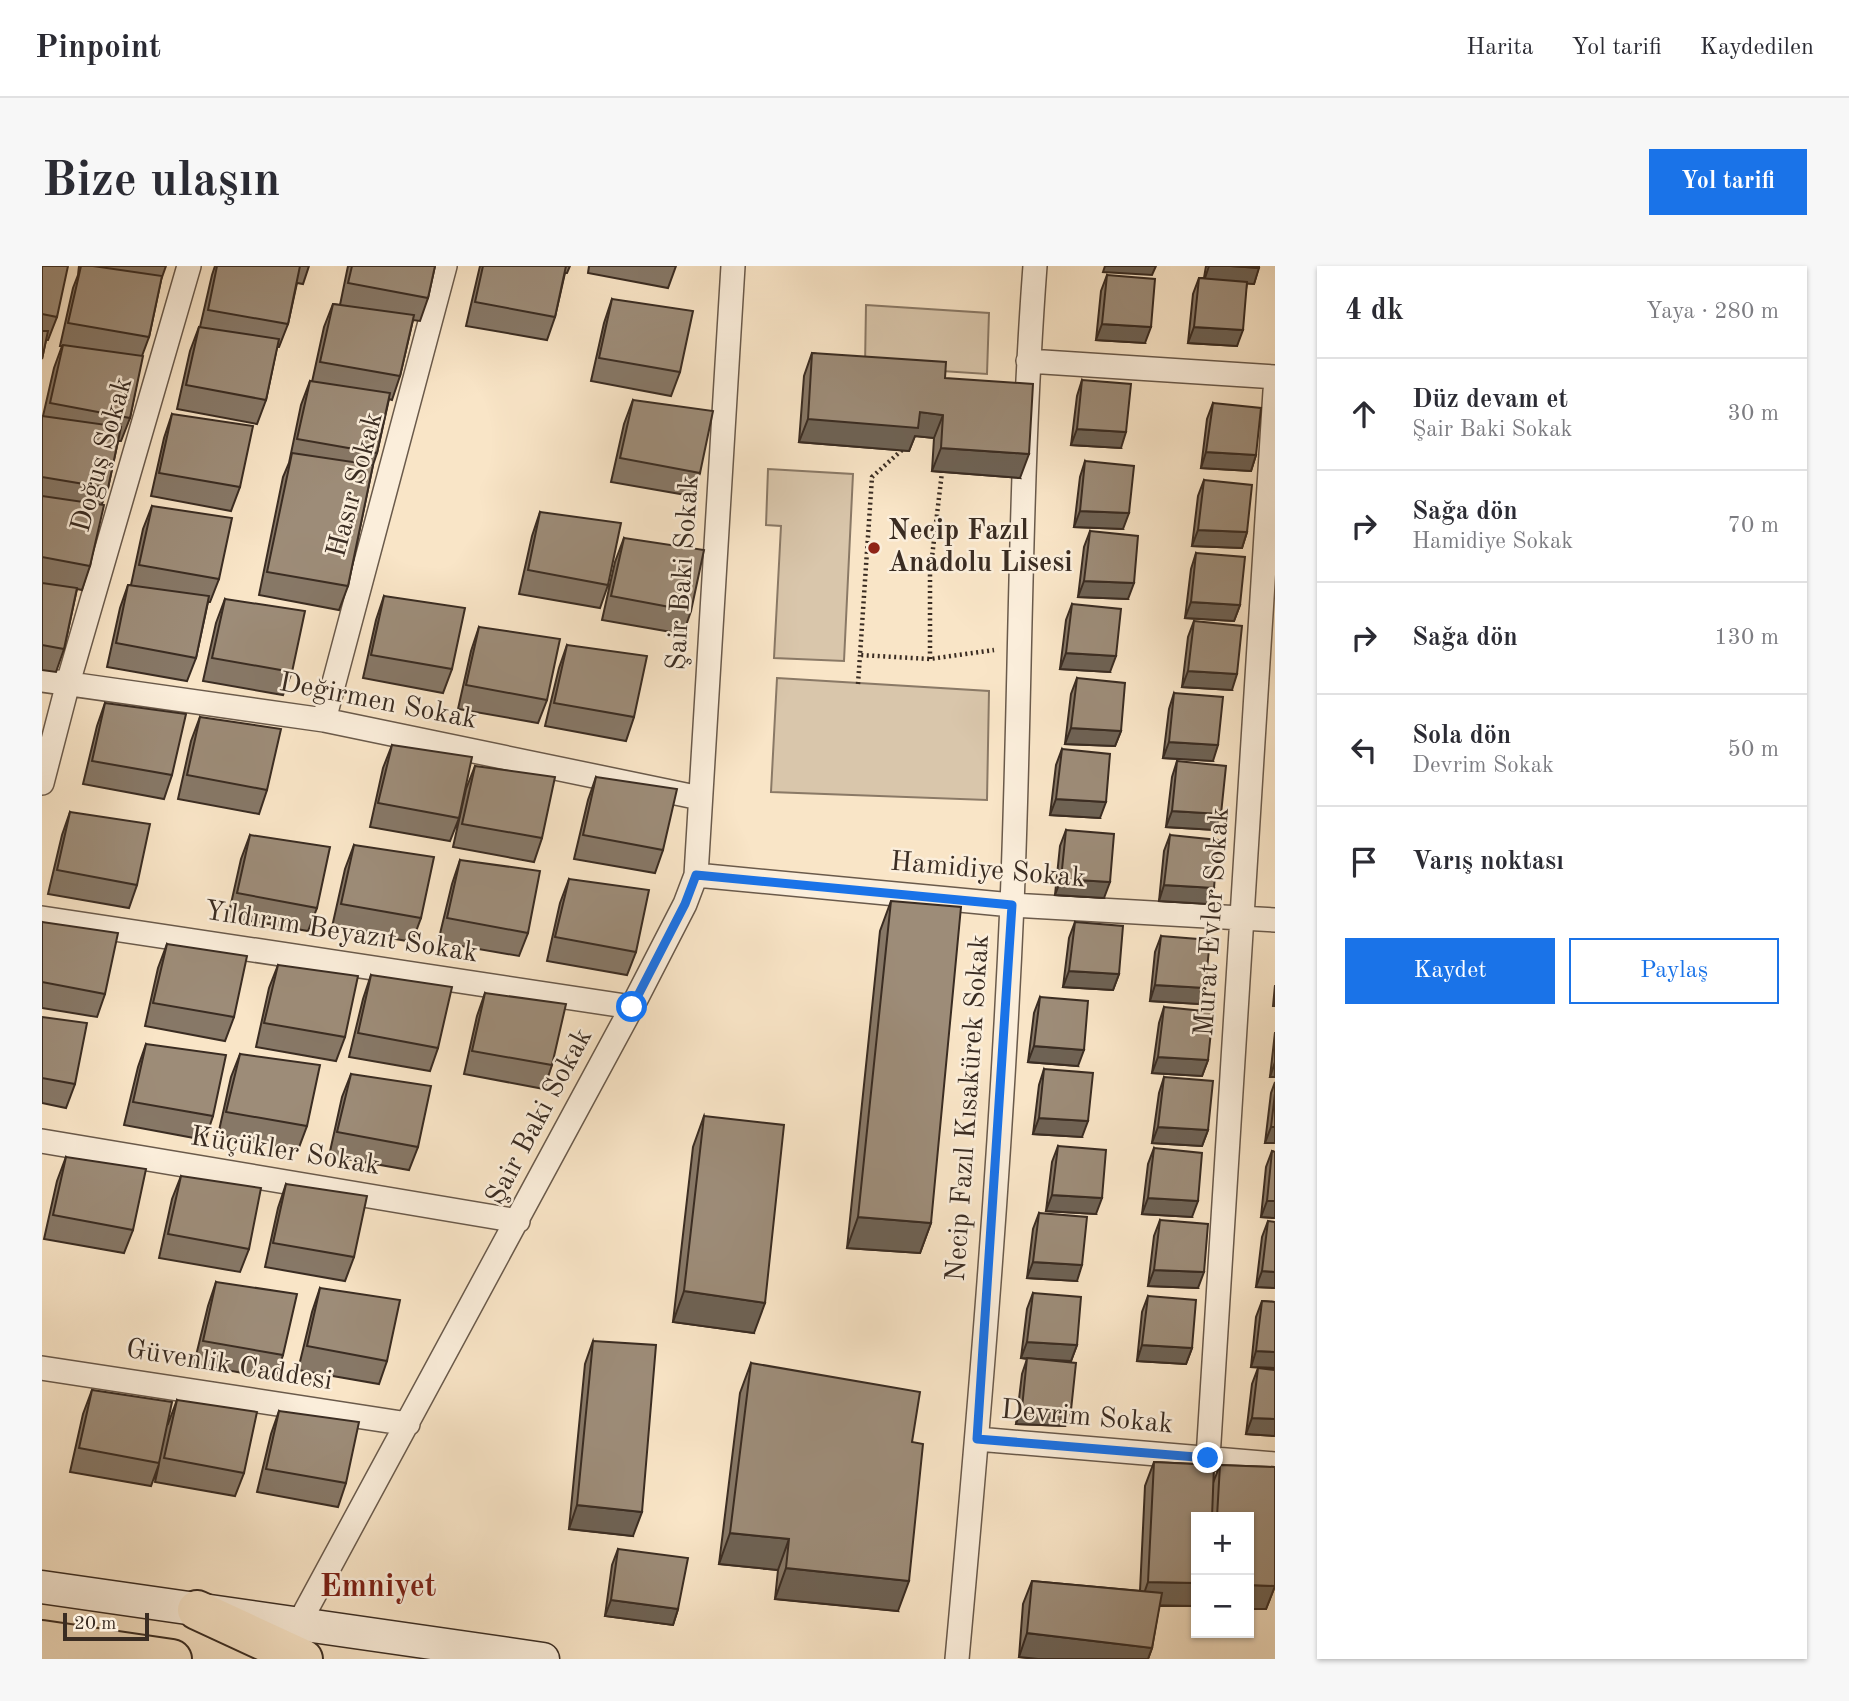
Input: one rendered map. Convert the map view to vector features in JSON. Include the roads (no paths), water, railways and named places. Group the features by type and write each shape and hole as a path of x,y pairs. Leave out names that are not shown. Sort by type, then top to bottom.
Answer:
{"highway":[{"path":"197,1610 301,1642"},
{"path":"42,1640 172,1659"}],"main road":[{"path":"42,1587 197,1610"},
{"path":"301,1642 543,1659"}],"street":[{"name":"Doğuş Sokak","path":"42,783 68,683 189,266"},
{"name":"Hasır Sokak","path":"324,720 445,266"},
{"name":"Şair Baki Sokak","path":"301,1642 408,1424 632,1007 685,904 696,875 733,266"},
{"name":"Necip Fazıl Kısakürek Sokak","path":"957,1659 977,1439 1012,905 1028,361 1035,266"},
{"path":"1028,361 1275,377"},
{"name":"Murat Evler Sokak","path":"1208,1458 1275,391"},
{"name":"Değirmen Sokak","path":"42,680 324,720 700,798"},
{"name":"Hamidiye Sokak","path":"696,875 1012,905 1275,920"},
{"name":"Yıldırım Beyazıt Sokak","path":"42,918 632,1007"},
{"name":"Küçükler Sokak","path":"42,1141 518,1221"},
{"name":"Güvenlik Caddesi","path":"42,1368 408,1424"},
{"name":"Devrim Sokak","path":"977,1439 1275,1464"}],"place":[{"name":"Necip Fazıl Anadolu Lisesi","path":"874,548"}],"district":[{"name":"Emniyet","path":"378,1588"}]}
